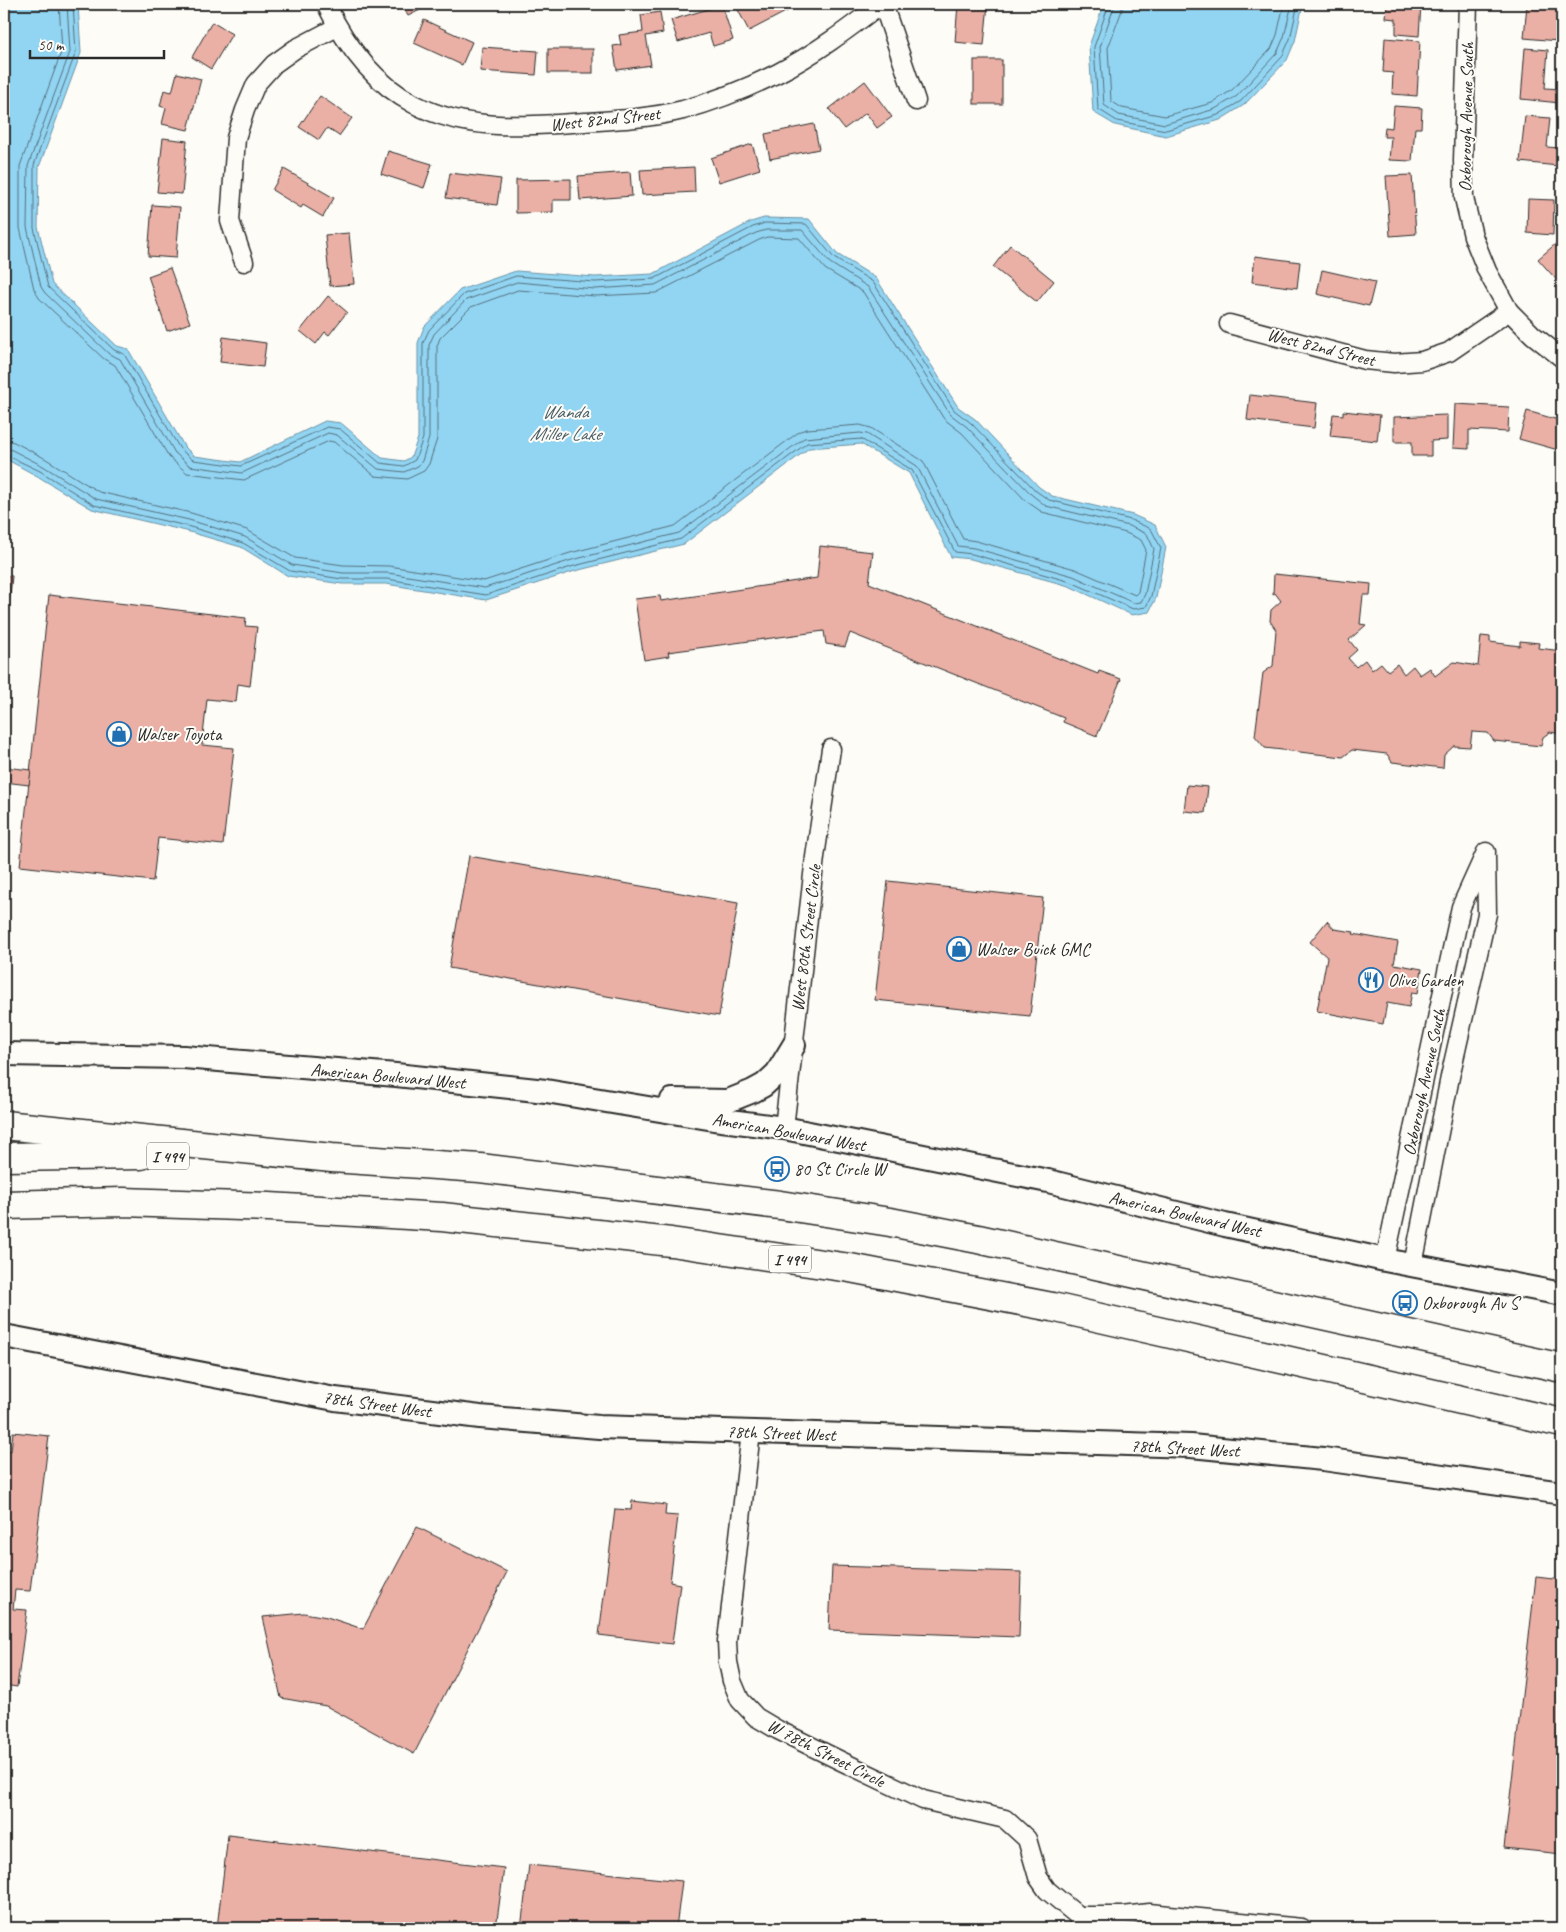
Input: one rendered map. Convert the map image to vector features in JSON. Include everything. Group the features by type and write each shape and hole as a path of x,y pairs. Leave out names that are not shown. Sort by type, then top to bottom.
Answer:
{"highway":[{"path":"4,1125 332,1158"},
{"name":"I 494","path":"4,1157 97,1155 332,1158 480,1168 780,1205 890,1222 978,1239 1562,1368"},
{"name":"I 494","path":"4,1204 123,1202 279,1207 442,1217 671,1242 850,1268 1043,1305 1562,1422"}],"street":[{"name":"West 82nd Street","path":"326,4 337,27 358,58 386,85 414,104 446,117 482,125 520,127 630,119 681,110 717,99 777,74 809,57 882,4 916,101"},
{"name":"Oxborough Avenue South","path":"1468,4 1463,160 1464,198 1472,236 1487,271 1510,311"},
{"path":"244,262 230,222 236,138 245,110 256,84 274,64 295,48 337,27"},
{"name":"West 82nd Street","path":"1229,324 1365,360 1394,364 1422,361 1449,352 1510,311"},
{"path":"1510,311 1533,335 1562,358"},
{"name":"West 80th Street Circle","path":"784,1128 816,857 831,749"},
{"name":"Oxborough Avenue South","path":"1385,1260 1461,907 1486,852 1487,914 1450,1077 1413,1265"},
{"path":"569,1095 728,1101 764,1086 777,1073 794,1044"},
{"name":"American Boulevard West","path":"4,1054 184,1057 396,1075 569,1095 784,1128 1048,1181 1226,1225 1385,1260 1562,1294"},
{"name":"78th Street West","path":"4,1336 336,1399 480,1417 547,1423 750,1432 1200,1447 1323,1459 1562,1493"},
{"name":"W 78th Street Circle","path":"750,1432 727,1642 730,1672 740,1700 756,1717 778,1730 891,1786 924,1800 1005,1819 1027,1839 1038,1877 1047,1890 1079,1922"},
{"path":"1079,1922 1150,1913 1302,1928"}],"water":[{"name":"Wanda Miller Lake","path":"4,4 78,4 81,53 39,167 38,227 52,284 117,346 128,349 184,446 194,456 240,462 325,421 341,423 382,458 404,461 411,457 418,438 418,343 424,327 460,290 516,271 595,277 653,274 751,222 764,218 809,219 837,254 876,278 958,407 975,419 1039,487 1052,496 1133,515 1155,525 1166,547 1156,598 1149,612 1132,615 1069,586 971,559 951,557 909,473 861,444 809,448 684,544 575,571 486,600 386,584 342,584 288,576 241,547 186,531 92,509 4,458"},
{"path":"1104,4 1303,4 1295,41 1287,60 1244,105 1220,120 1166,136 1115,125 1093,112 1089,46"}],"building":[{"path":"402,4 427,4 428,6 408,16"},
{"path":"746,4 796,4 797,6 749,31 737,8"},
{"path":"958,4 988,4 984,45 955,42"},
{"path":"1387,4 1421,4 1419,36 1396,34 1396,19 1386,18"},
{"path":"1527,4 1561,4 1558,41 1524,38"},
{"path":"722,5 733,40 713,46 709,33 678,42 671,20"},
{"path":"660,12 663,33 646,36 651,65 617,70 613,46 621,45 619,35 643,32 641,15"},
{"path":"424,20 472,42 462,65 414,43"},
{"path":"212,22 232,34 211,69 192,57"},
{"path":"1385,38 1420,41 1417,96 1392,94 1393,73 1383,72"},
{"path":"482,47 538,51 536,75 480,71"},
{"path":"1525,48 1548,50 1545,88 1561,89 1560,103 1521,99"},
{"path":"548,49 593,49 593,73 548,73"},
{"path":"974,60 1002,60 1002,104 974,104"},
{"path":"177,73 201,79 188,130 162,124 166,108 160,106 164,90 172,92"},
{"path":"865,81 892,117 877,128 866,113 844,129 829,109"},
{"path":"320,96 352,118 339,136 327,128 319,140 299,127"},
{"path":"1394,106 1422,108 1421,128 1415,128 1412,161 1389,160 1391,137 1384,137 1385,127 1392,128"},
{"path":"1525,116 1550,118 1547,147 1559,148 1558,166 1520,162"},
{"path":"814,124 819,149 770,159 765,134"},
{"path":"163,138 187,141 182,194 157,192"},
{"path":"752,144 760,169 719,182 711,158"},
{"path":"388,151 432,164 424,188 381,174"},
{"path":"694,167 695,192 642,195 640,170"},
{"path":"284,169 334,198 323,217 303,205 301,208 272,190"},
{"path":"630,172 632,196 580,200 578,176"},
{"path":"450,173 501,179 497,205 446,198"},
{"path":"1412,175 1416,234 1390,236 1386,176"},
{"path":"571,179 571,200 553,200 553,212 516,213 516,180"},
{"path":"1528,199 1554,200 1553,235 1527,233"},
{"path":"152,205 180,207 176,258 148,256"},
{"path":"349,233 354,284 330,286 325,235"},
{"path":"1559,241 1562,244 1562,286 1538,259"},
{"path":"1010,245 1054,281 1037,302 993,267"},
{"path":"1255,256 1300,262 1297,288 1252,282"},
{"path":"170,268 190,323 167,331 148,276"},
{"path":"1322,270 1375,282 1369,306 1317,294"},
{"path":"328,296 347,312 329,335 325,332 316,344 300,331"},
{"path":"223,337 266,343 263,367 220,362"},
{"path":"1250,395 1317,403 1314,428 1247,420"},
{"path":"1455,404 1509,407 1508,432 1469,430 1469,449 1453,448"},
{"path":"1343,411 1380,415 1377,441 1330,436 1333,414 1343,415"},
{"path":"1527,411 1562,421 1562,448 1559,447 1558,450 1519,439"},
{"path":"1447,415 1447,440 1431,441 1431,456 1412,456 1412,442 1394,442 1394,417"},
{"path":"820,546 873,552 869,583 1098,674 1099,671 1121,679 1097,736 1063,722 1064,718 850,633 845,647 826,644 824,631 668,652 669,656 644,660 635,599 660,596 661,601 817,578"},
{"path":"1274,574 1371,584 1370,595 1363,595 1360,624 1366,625 1349,640 1357,650 1348,658 1356,667 1365,660 1372,670 1381,663 1388,671 1397,664 1404,674 1413,666 1420,675 1430,668 1435,676 1454,662 1478,666 1481,636 1490,637 1490,642 1520,646 1520,641 1539,643 1538,648 1562,651 1562,734 1550,732 1543,737 1541,746 1494,741 1488,733 1472,732 1470,747 1454,746 1444,755 1443,768 1392,762 1387,754 1352,750 1343,757 1265,748 1255,736 1263,673 1273,666 1276,630 1270,621 1271,610 1281,601 1275,593 1273,594"},
{"path":"4,575 12,576 4,652"},
{"name":"Walser Toyota","path":"49,595 246,618 245,626 257,627 250,686 238,684 236,702 207,699 202,745 234,748 223,845 158,838 153,881 20,866"},
{"path":"4,767 31,770 29,785 4,782"},
{"path":"1187,785 1208,787 1205,813 1184,811"},
{"path":"469,856 738,903 719,1016 449,968"},
{"name":"Walser Buick GMC","path":"888,881 1043,898 1030,1016 875,1000"},
{"name":"Olive Garden","path":"1327,921 1334,929 1398,942 1394,964 1422,969 1418,993 1412,992 1409,1007 1387,1003 1383,1024 1317,1011 1327,957 1310,942"},
{"path":"13,1432 49,1436 30,1591 15,1590 13,1609 27,1610 17,1687 4,1685 4,1450 11,1451"},
{"path":"632,1501 666,1505 665,1515 678,1516 670,1582 680,1584 672,1644 599,1635 615,1509 631,1510"},
{"path":"417,1527 507,1572 414,1754 326,1706 281,1698 263,1617 304,1613 327,1617 363,1629"},
{"path":"832,1566 1021,1572 1019,1637 829,1630"},
{"path":"1536,1577 1562,1580 1562,1854 1504,1848"},
{"path":"228,1835 504,1868 496,1928 217,1928"},
{"path":"529,1865 682,1881 676,1928 521,1928"}],"place":[{"name":"Walser Toyota","path":"119,734"},
{"name":"Walser Buick GMC","path":"959,949"},
{"name":"Olive Garden","path":"1371,980"},
{"name":"80 St Circle W","path":"777,1169"},
{"name":"Oxborough Av S","path":"1405,1303"}]}
